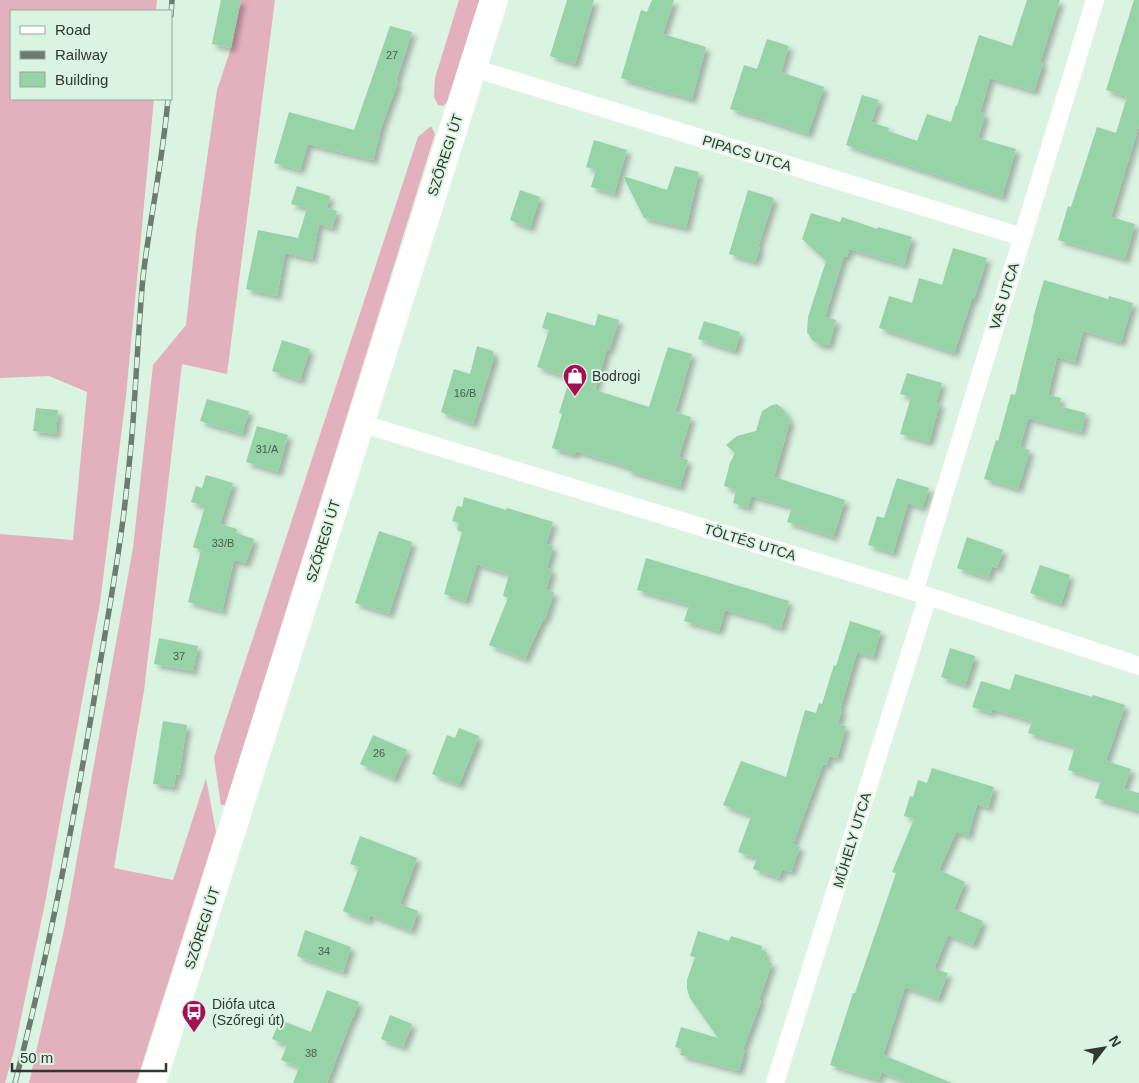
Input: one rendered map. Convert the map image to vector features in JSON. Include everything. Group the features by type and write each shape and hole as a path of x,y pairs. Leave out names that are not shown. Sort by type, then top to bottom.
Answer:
{"main road":[{"name":"SZŐREGI ÚT","path":"152,1083 494,0"}],"street":[{"name":"VAS UTCA","path":"921,594 1022,237 1095,0"},
{"name":"PIPACS UTCA","path":"473,68 1022,237"},
{"name":"TÖLTÉS UTCA","path":"360,423 921,594 1139,666"},
{"name":"MŰHELY UTCA","path":"775,1083 921,594"}],"shaded area":[{"path":"0,0 157,0 156,10 10,10 10,100 154,100 126,396 100,603 45,903 15,1047 5,1083 0,1083 0,534 73,540 87,392 49,376 0,378"},
{"path":"241,0 275,0 227,374 182,364 144,691 114,868 173,880 206,778 216,832 136,1083 29,1083 65,925 133,548 153,365 186,325 196,234 217,90 231,48"},
{"path":"459,0 481,0 449,100 443,106 438,105 434,97 435,78"},
{"path":"431,126 435,134 225,805 221,805 214,758 418,137"}],"building":[{"path":"221,0 241,0 231,48 212,44"},
{"path":"567,0 594,0 575,64 550,56"},
{"path":"652,0 674,0 663,34 706,47 692,99 621,78 641,10 647,12"},
{"path":"1027,0 1060,0 1040,62 1043,63 1034,91 990,78 980,112 985,114 978,138 1016,149 1002,197 846,145 862,95 879,100 871,122 889,128 888,131 917,141 927,114 951,122 979,35 1012,46"},
{"path":"1134,0 1139,0 1139,126 1111,217 1135,224 1125,259 1058,240 1068,206 1071,207 1097,127 1116,133 1127,97 1106,90"},
{"path":"390,26 412,32 396,81 398,82 382,125 373,160 308,144 300,170 274,163 289,112 354,130"},
{"path":"767,39 789,46 781,72 824,87 808,134 730,109 744,65 757,69"},
{"path":"594,140 627,150 614,194 591,187 596,170 586,167"},
{"path":"675,166 699,172 686,228 644,218 623,176 667,190"},
{"path":"297,186 330,196 327,208 337,211 332,228 319,224 312,259 285,253 277,296 246,289 258,230 298,238 307,208 291,204"},
{"path":"520,190 540,197 530,228 510,220"},
{"path":"748,190 774,198 755,262 729,254"},
{"path":"811,213 840,222 842,217 877,229 878,227 912,237 904,265 849,249 847,257 844,256 825,317 836,320 829,345 820,345 812,340 807,332 808,317 826,261 802,239"},
{"path":"953,248 987,258 954,353 879,328 889,296 912,303 919,278 942,285"},
{"path":"1044,280 1108,299 1109,296 1133,303 1121,342 1083,331 1075,362 1057,357 1048,395 1061,398 1059,406 1086,413 1081,432 1028,418 1020,447 1030,450 1018,489 984,479 996,440 998,441 1011,394 1015,395"},
{"path":"547,312 595,326 598,314 619,320 609,350 607,349 595,390 649,407 668,347 692,354 675,412 691,417 679,457 688,460 680,487 627,470 628,467 576,451 574,455 552,448 562,414 559,413 570,378 537,367 549,330 542,328"},
{"path":"704,321 740,332 735,351 698,339"},
{"path":"282,340 310,349 300,380 272,371"},
{"path":"477,346 493,351 494,358 473,424 441,412 454,369 470,374"},
{"path":"907,373 942,383 936,402 940,404 929,442 900,434 911,397 900,394"},
{"path":"207,399 249,411 242,434 200,421"},
{"path":"777,404 784,410 790,421 774,477 845,500 833,537 787,522 792,507 751,496 748,508 733,503 736,490 724,486 730,463 735,453 726,445 737,436 756,431 762,411"},
{"path":"36,408 58,410 56,434 33,431"},
{"path":"257,426 288,435 278,472 246,462"},
{"path":"206,475 233,483 220,524 237,529 236,533 254,539 246,563 234,560 222,611 188,602 201,550 193,547 205,506 191,502 196,486 202,488"},
{"path":"897,478 929,488 922,508 908,503 893,553 868,545 877,516 884,518"},
{"path":"464,497 553,522 546,544 553,546 547,568 552,570 546,590 554,592 545,620 543,619 525,659 489,645 508,598 503,596 509,574 477,564 466,601 444,594 462,532 457,530 459,523 452,521 457,506 462,507"},
{"path":"379,531 412,542 389,614 355,603"},
{"path":"967,537 1003,550 997,568 992,566 988,578 957,568"},
{"path":"646,558 789,601 781,628 765,623 765,621 725,610 719,631 684,621 689,605 637,590"},
{"path":"1040,565 1070,575 1061,604 1030,593"},
{"path":"850,621 881,631 873,657 857,652 840,709 842,710 838,724 846,726 837,758 829,756 827,765 823,764 793,844 800,847 791,872 782,869 779,878 753,869 757,858 738,852 751,816 723,805 741,761 786,777 805,710 816,713 819,703 822,704"},
{"path":"159,638 198,646 193,671 154,664"},
{"path":"950,648 975,656 965,685 941,677"},
{"path":"1015,674 1125,705 1106,761 1131,769 1124,789 1139,793 1139,811 1095,798 1101,780 1068,770 1075,747 1028,733 1032,721 992,709 991,713 972,707 981,681 1010,690"},
{"path":"163,721 187,725 179,775 176,774 174,787 153,784"},
{"path":"459,728 479,736 459,785 432,774 447,735 455,738"},
{"path":"373,735 407,750 394,779 360,764"},
{"path":"932,768 994,787 988,808 977,804 968,836 956,832 939,870 965,882 954,909 983,921 973,945 948,935 934,969 948,973 938,999 905,987 883,1055 952,1083 910,1083 881,1072 879,1080 830,1065 853,993 855,993 896,873 892,872 914,819 904,816 910,796 913,797 918,780 927,783"},
{"path":"360,836 417,858 400,904 418,911 411,931 370,915 368,921 343,911 359,867 350,864"},
{"path":"305,930 351,947 343,972 297,956"},
{"path":"698,931 729,941 731,936 762,946 761,950 767,952 764,960 772,963 759,1000 761,1001 743,1049 745,1049 739,1071 680,1055 682,1049 675,1047 681,1027 718,1038 690,998 687,989 687,980 695,957 690,956"},
{"path":"327,990 359,1002 327,1083 293,1083 299,1067 281,1060 287,1045 272,1039 280,1020 311,1032"},
{"path":"390,1015 412,1024 403,1047 381,1039"}],"railway":[{"path":"171,10 172,0"},
{"path":"15,1083 49,940 68,845 117,559 131,446 143,277 168,100"}],"place":[{"name":"Bodrogi","path":"575,397"},
{"name":"Diófa utca (Szőregi út)","path":"194,1033"}]}
